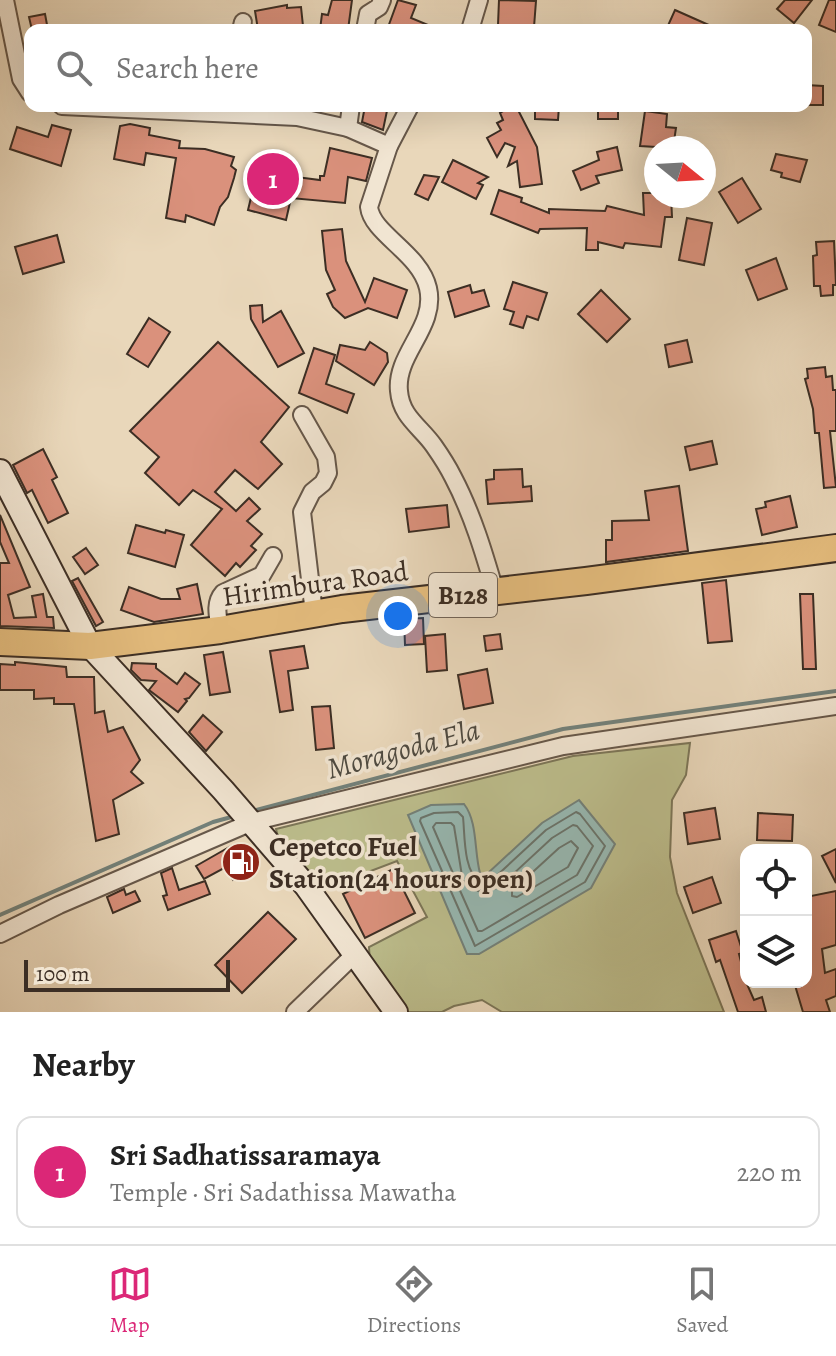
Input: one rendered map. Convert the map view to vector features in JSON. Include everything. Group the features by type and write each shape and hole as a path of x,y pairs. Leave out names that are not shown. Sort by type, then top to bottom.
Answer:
{"main road":[{"path":"0,471 90,646 252,822 306,886 396,1012"},
{"name":"Hirimbura Road","path":"90,646 220,630 314,613 836,548"},
{"name":"B128","path":"0,642 90,646"}],"street":[{"path":"5,0 24,84"},
{"path":"366,24 368,14 379,7 382,0"},
{"path":"472,24 479,0"},
{"path":"241,112 297,117 348,128 389,146"},
{"path":"348,128 350,112"},
{"path":"407,112 389,146 369,207 370,216 421,270 428,288 426,322 400,376 399,392 405,415 433,444 453,477 483,549 495,591"},
{"path":"302,415 326,457 328,473 323,483 312,492 302,512 314,613"},
{"path":"220,630 217,611 219,597 262,575 273,556"},
{"path":"0,934 59,905 252,822 563,746 836,706"},
{"path":"295,1012 356,953"}],"green space":[{"path":"690,743 686,775 672,800 670,857 677,893 724,1012 502,1012 482,1000 442,1012 404,1012 370,963 369,947 427,917 397,861 318,891 280,845 276,829 573,756"}],"water":[{"path":"579,800 615,844 591,888 479,954 467,954 408,815 431,805 464,804 474,828 480,873 487,874 542,823"}],"building":[{"path":"332,0 352,0 349,24 321,24 322,14 328,15"},
{"path":"398,0 416,5 411,18 426,24 389,24"},
{"path":"499,0 536,1 534,24 498,24"},
{"path":"785,0 812,0 794,23 777,9"},
{"path":"829,0 836,0 836,32 819,25"},
{"path":"287,5 287,8 301,7 303,24 257,24 255,11"},
{"path":"675,10 706,24 669,24"},
{"path":"45,14 47,24 31,24 29,17"},
{"path":"812,85 823,86 823,105 812,105"},
{"path":"364,112 387,112 383,130 362,122"},
{"path":"519,112 537,147 542,184 520,187 517,161 508,166 515,147 505,143 497,157 487,138 501,130 497,123 503,120 500,113"},
{"path":"535,112 559,112 558,120 535,119"},
{"path":"598,112 618,112 618,119 598,119"},
{"path":"645,112 667,114 666,127 676,128 675,136 644,136 644,146 640,146"},
{"path":"130,124 150,128 149,135 180,141 179,148 205,149 234,157 231,166 236,170 234,178 214,225 186,215 185,222 166,218 176,158 146,153 144,165 114,159 120,126"},
{"path":"52,125 71,130 61,166 10,149 17,127 48,137"},
{"path":"617,147 622,170 596,176 599,183 581,190 573,171 599,160 597,152"},
{"path":"330,148 372,158 366,181 348,177 345,203 291,198 286,220 248,210 260,160 298,169 296,177 320,180 320,176 324,176"},
{"path":"776,154 807,160 800,182 781,177 782,173 771,170"},
{"path":"453,160 488,177 478,183 483,185 476,199 442,182"},
{"path":"424,175 439,177 428,200 415,194"},
{"path":"742,178 761,209 738,223 719,192"},
{"path":"499,190 549,213 549,209 605,211 607,206 644,215 643,193 644,193 644,208 672,208 672,217 665,217 661,247 625,243 623,248 598,242 598,250 586,250 587,228 540,229 538,233 491,214"},
{"path":"687,218 712,223 704,265 679,260"},
{"path":"342,229 346,261 365,302 374,278 407,290 397,318 368,308 345,318 333,307 327,294 335,290 326,270 322,231"},
{"path":"57,235 64,262 23,274 15,247"},
{"path":"834,241 836,285 833,285 833,295 821,296 820,286 814,286 816,242"},
{"path":"776,258 787,289 758,300 746,270"},
{"path":"513,282 547,293 538,320 527,316 523,328 510,324 514,312 504,309"},
{"path":"470,285 472,293 484,290 489,306 455,317 448,292"},
{"path":"601,290 630,319 607,342 578,314"},
{"path":"262,305 263,322 281,311 304,353 278,367 251,319 250,306"},
{"path":"149,318 170,332 148,367 127,354"},
{"path":"687,340 692,362 669,367 665,345"},
{"path":"218,342 289,407 261,442 282,464 258,489 235,470 215,492 236,511 249,498 260,509 247,521 262,534 251,546 256,550 240,567 236,563 225,576 191,545 222,509 193,490 179,505 145,473 159,457 130,431"},
{"path":"370,342 387,353 388,362 374,385 336,361 340,345 365,350"},
{"path":"314,348 335,355 326,384 354,394 347,413 299,393"},
{"path":"825,367 826,377 832,376 833,390 836,390 836,431 830,431 836,487 824,488 819,433 815,433 813,409 805,379 808,378 807,369"},
{"path":"712,441 717,464 690,470 685,447"},
{"path":"43,449 57,477 52,480 68,513 48,523 32,490 27,493 13,465"},
{"path":"522,469 523,487 531,486 532,501 488,504 486,480 494,479 494,470"},
{"path":"679,486 688,551 606,562 606,540 612,540 612,521 649,520 645,491"},
{"path":"790,496 797,527 762,535 756,509 766,507 765,502"},
{"path":"447,505 449,527 409,532 406,509"},
{"path":"0,515 30,587 8,595 14,618 36,617 32,596 43,594 47,617 53,617 54,628 0,626 0,563 9,563 0,542"},
{"path":"136,525 184,535 175,567 128,553"},
{"path":"86,548 98,565 85,574 73,557"},
{"path":"78,578 103,622 96,626 72,581"},
{"path":"726,580 732,641 708,643 702,583"},
{"path":"197,584 203,614 154,622 121,610 129,587 161,599 180,599 177,589"},
{"path":"800,594 813,594 816,669 803,669"},
{"path":"423,618 424,644 405,645 404,619"},
{"path":"445,634 447,670 427,672 425,636"},
{"path":"500,634 502,649 486,651 484,636"},
{"path":"304,646 308,668 288,671 293,710 280,712 270,651"},
{"path":"223,652 230,692 210,695 204,655"},
{"path":"15,662 66,667 67,677 94,677 95,713 104,711 108,732 123,727 140,760 131,772 143,783 113,800 119,834 96,841 74,704 54,704 54,698 34,699 34,690 0,690 0,664 15,665"},
{"path":"132,663 156,664 156,668 177,684 185,673 200,684 185,699 187,701 178,712 149,690 156,681 141,680 131,670"},
{"path":"487,669 493,703 464,709 458,675"},
{"path":"330,706 334,748 316,750 312,707"},
{"path":"203,715 222,732 206,751 189,732"},
{"path":"715,808 720,839 688,844 684,813"},
{"path":"758,813 793,815 792,841 757,840"},
{"path":"231,846 246,872 233,880 224,868 204,879 196,866"},
{"path":"836,849 836,883 822,856"},
{"path":"172,868 179,890 205,881 210,894 168,910 161,873"},
{"path":"393,869 415,913 365,938 343,894"},
{"path":"712,877 721,903 693,913 684,887"},
{"path":"124,889 126,895 135,891 140,901 113,913 107,897"},
{"path":"836,891 836,945 822,949 825,973 836,969 836,996 826,1000 830,1012 803,1012 796,988 812,988 812,896"},
{"path":"268,912 296,939 242,993 215,965"},
{"path":"736,931 740,944 740,988 749,988 754,1000 762,997 766,1012 738,1012 720,960 716,962 709,940"}],"waterway":[{"name":"Moragoda Ela","path":"252,811 563,729 836,691"},
{"name":"Moragoda Ela","path":"0,915 213,822 235,816"}],"place":[{"name":"Sri Sadhatissaramaya","path":"273,179"},
{"name":"Cepetco Fuel Station(24 hours open)","path":"241,862"}]}
